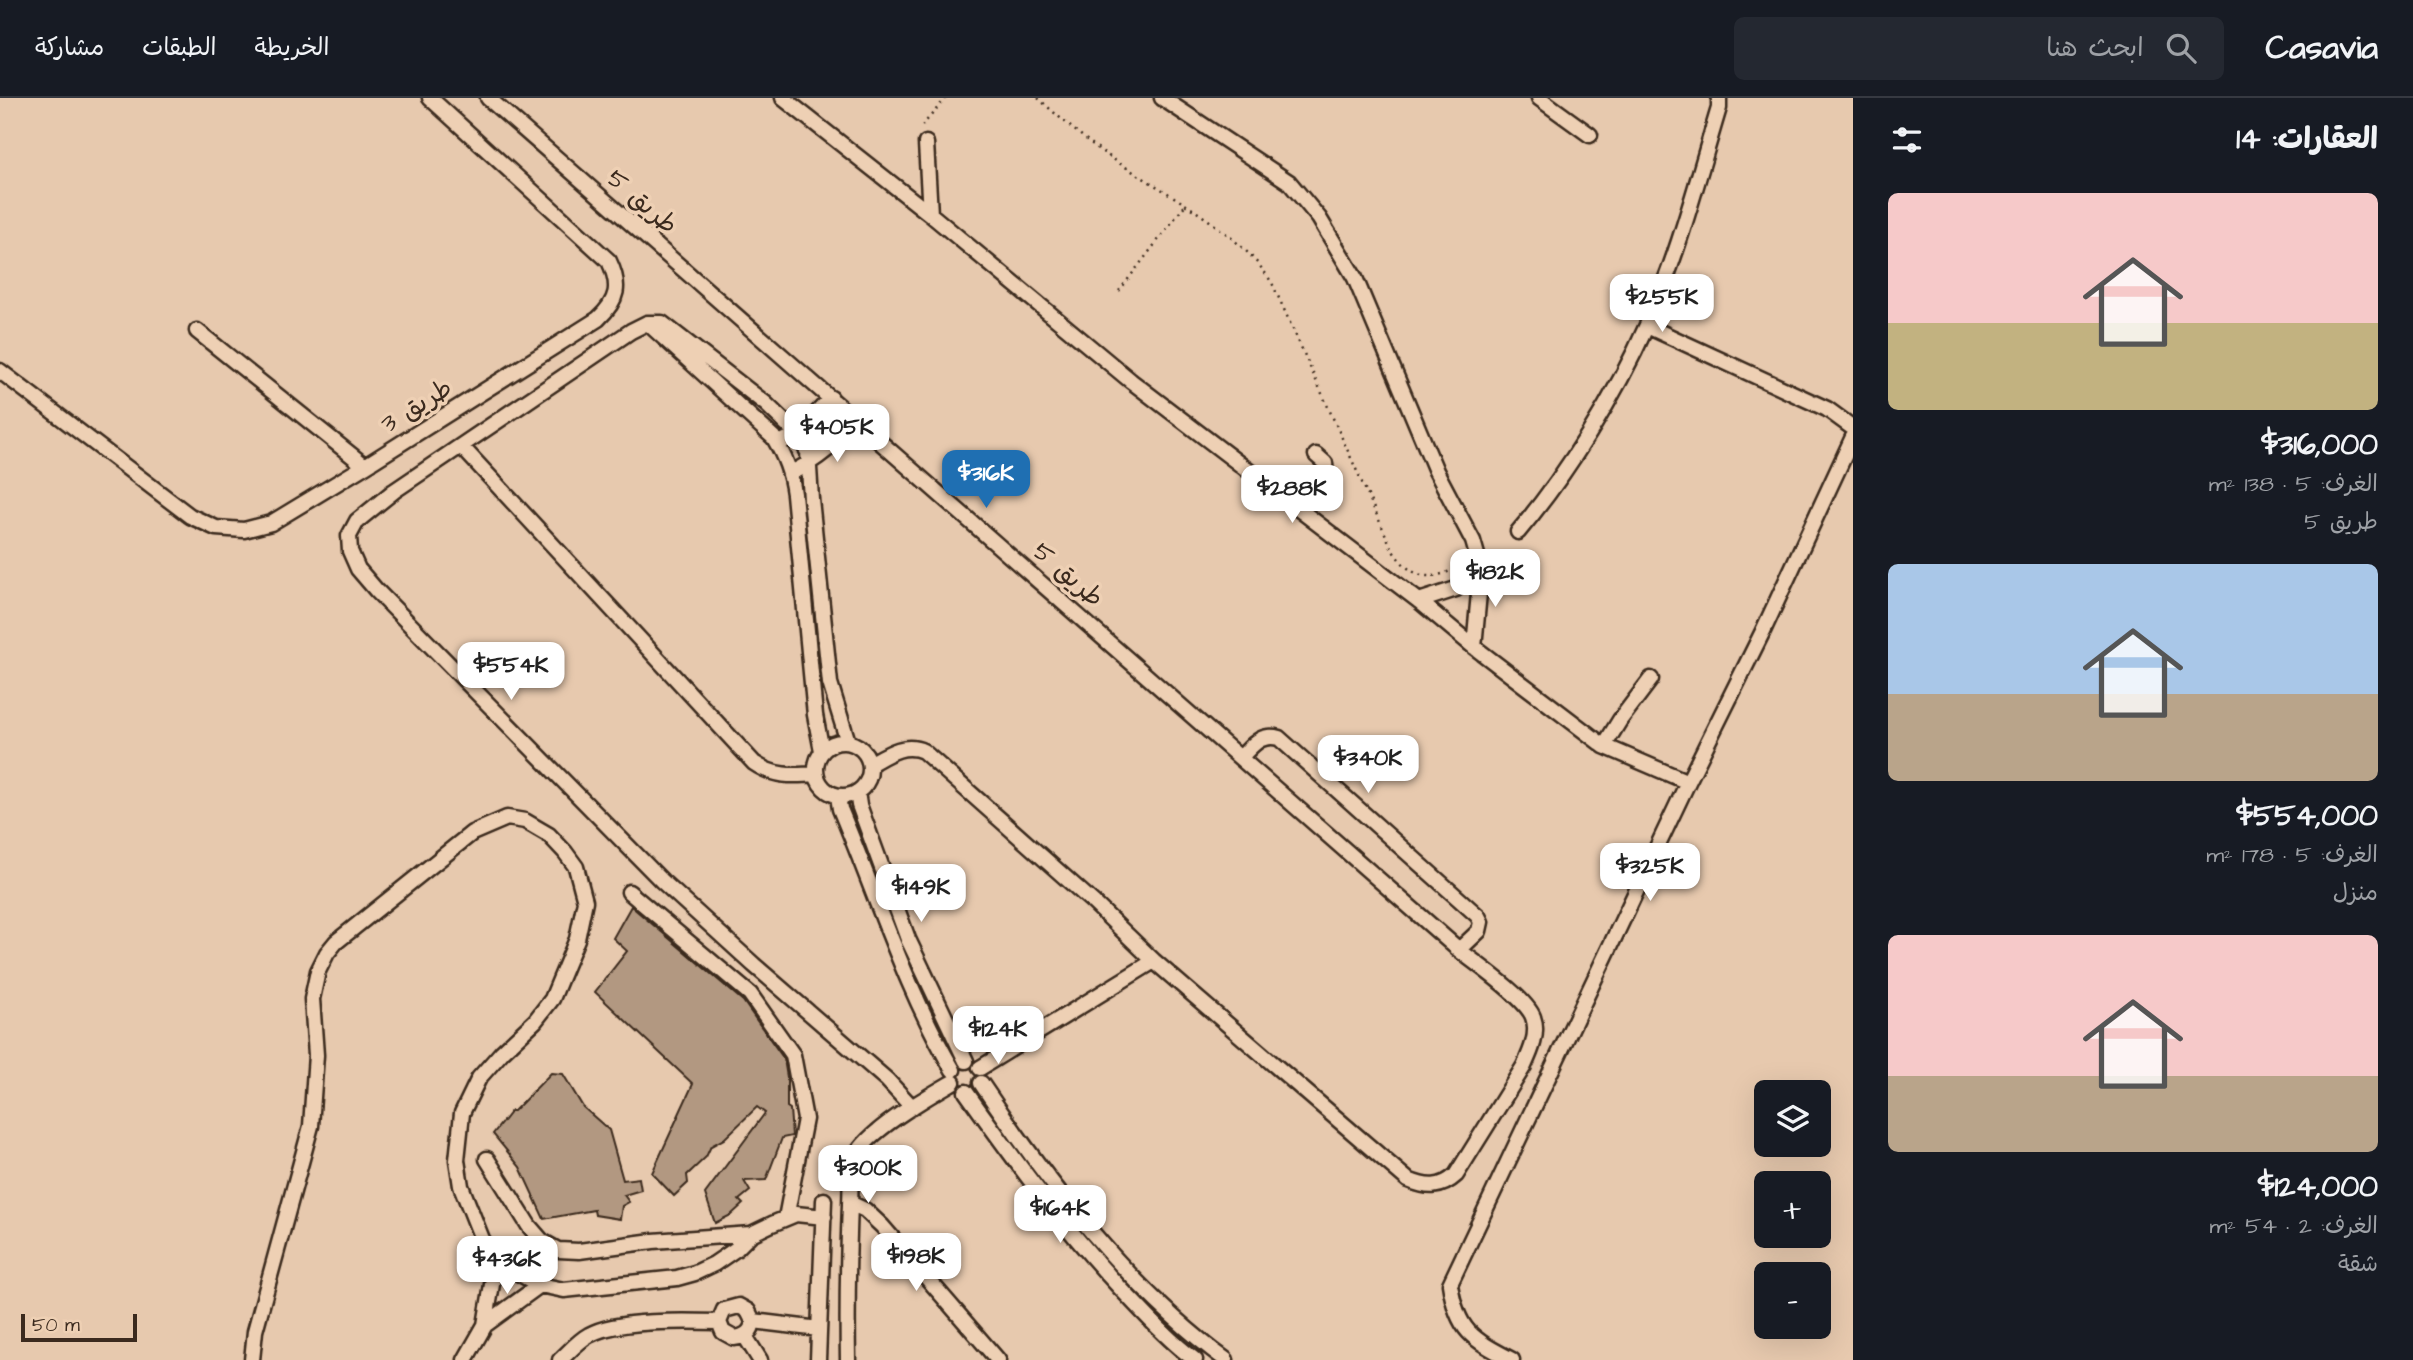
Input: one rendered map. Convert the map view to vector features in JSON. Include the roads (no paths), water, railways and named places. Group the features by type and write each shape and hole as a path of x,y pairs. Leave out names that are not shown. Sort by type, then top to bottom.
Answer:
{"street":[{"name":"طريق 3","path":"0,371 190,516 216,528 244,530 271,523 598,319 610,307 617,292 616,276 609,261 430,98"},
{"name":"طريق 5","path":"488,98 1528,1009 1534,1018 1532,1048 1524,1066 1456,1175 1447,1184 1420,1185 1398,1172 1154,961"},
{"path":"783,98 930,214 1131,381 1604,746 1688,782"},
{"path":"1162,98 1289,182 1319,218 1355,278 1436,471 1473,541 1478,563 1478,624 1474,647"},
{"path":"1539,98 1590,135"},
{"path":"1518,532 1544,502 1586,436 1647,326 1683,231 1719,108 1719,98"},
{"path":"926,143 930,214"},
{"path":"647,323 774,438 791,473 815,715 821,751 815,766 816,774 824,789 838,796 848,796 865,785 870,775 870,764 858,746 848,742 833,743 821,751"},
{"path":"848,742 830,683 808,452 797,434 766,404 662,323 647,323 631,331 394,491 357,521 348,536 350,551 358,569 662,881 887,1080 912,1107"},
{"path":"1647,326 1828,409 1853,428"},
{"path":"197,331 365,466"},
{"path":"778,444 797,434 831,398"},
{"path":"791,473 810,463 840,440 856,420"},
{"path":"1512,1360 1472,1337 1459,1321 1454,1309 1450,1284 1853,437"},
{"path":"462,447 747,757 765,771 777,775 789,777 816,774"},
{"path":"1302,511 1326,476 1325,463 1316,455"},
{"path":"1419,601 1456,589 1478,563"},
{"path":"1604,746 1651,679"},
{"path":"1241,757 1260,739 1270,736 1279,738 1478,916 1481,922 1479,931 1460,950"},
{"path":"848,1360 848,1245 852,1175 856,1155 865,1144 953,1076 957,1066 973,1065 1154,961 1094,903 923,751 916,748 899,749 870,764"},
{"path":"857,792 859,805 908,939 973,1065 982,1076 977,1088 966,1092"},
{"path":"838,796 840,809 893,948 956,1087 966,1092 1028,1180 1099,1265 1178,1347 1195,1360"},
{"path":"252,1360 255,1331 311,1126 316,1055 312,999 318,971 336,942 359,923 472,833 507,818 525,821 549,835 565,852 576,867 585,901 577,939 552,999 535,1021 479,1078 462,1113 457,1160 461,1186 482,1240 495,1261 540,1285 564,1290 677,1278 714,1264 736,1249 751,1234 786,1218 801,1214 824,1217"},
{"path":"629,892 750,994 793,1055 805,1119 786,1218"},
{"path":"981,1083 1039,1165 1111,1254 1145,1291 1193,1336 1226,1360"},
{"path":"487,1159 521,1215 542,1241 558,1250 579,1251 653,1241 751,1234"},
{"path":"818,1360 824,1200"},
{"path":"850,1203 865,1210 881,1226 998,1360"},
{"path":"1099,1265 1111,1254"},
{"path":"466,1360 485,1325 495,1261"},
{"path":"485,1325 540,1285"},
{"path":"734,1306 748,1311 752,1321 750,1331 745,1336 729,1337 721,1330 719,1322 722,1313 734,1306"},
{"path":"752,1321 819,1329"},
{"path":"560,1360 586,1336 599,1331 629,1325 719,1322"},
{"path":"745,1336 760,1360"}]}
